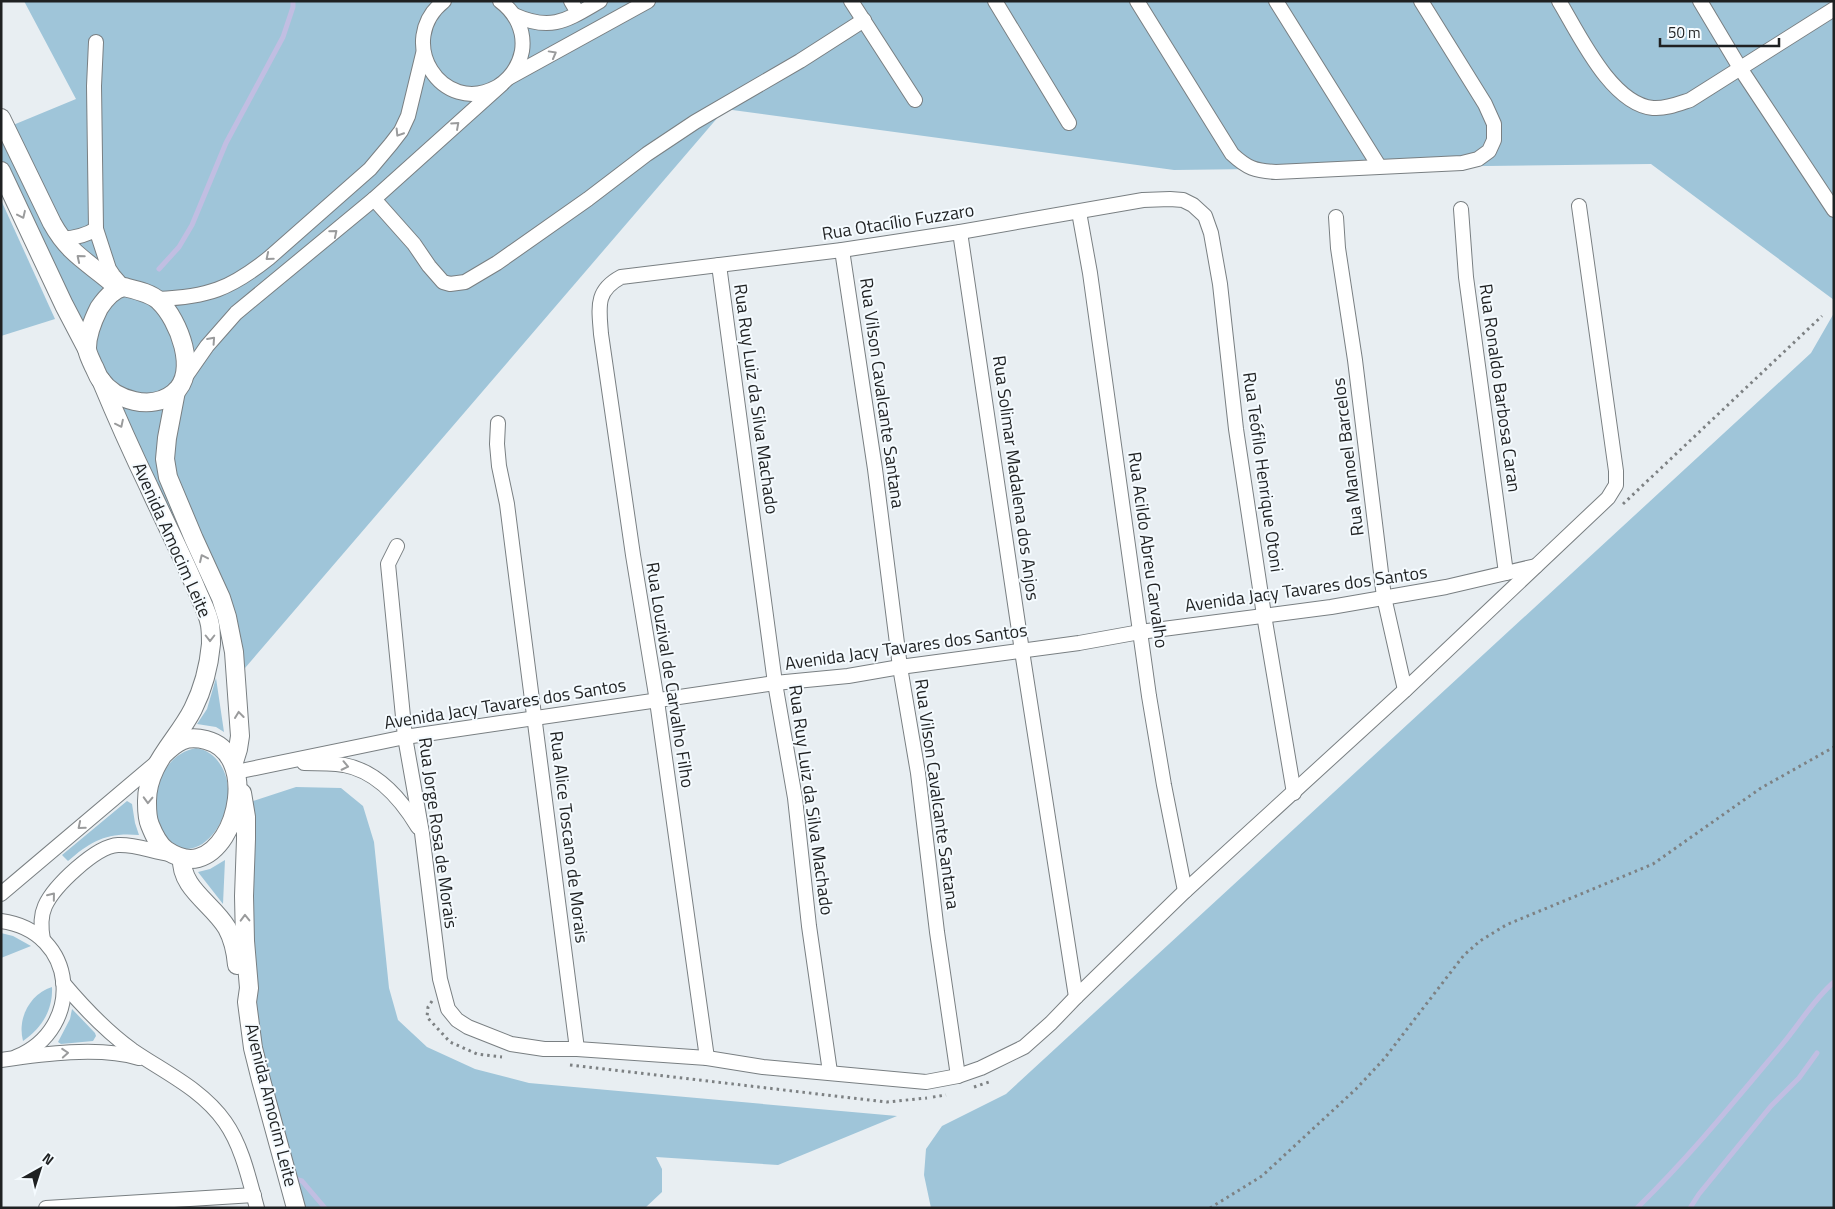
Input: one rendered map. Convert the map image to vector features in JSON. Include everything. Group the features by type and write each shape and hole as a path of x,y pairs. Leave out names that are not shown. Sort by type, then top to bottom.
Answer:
{"street":[{"path":"500,1 514,15 529,22 549,24 570,18 600,1"},
{"path":"571,1 578,13"},
{"path":"436,4 423,30 423,54 427,65 433,75 450,88 471,94 482,93 506,81 648,1"},
{"path":"851,1 915,100"},
{"path":"995,1 1069,123"},
{"path":"1137,1 1232,154 1245,166 1260,171 1276,172 1462,163 1478,159 1489,151 1494,140 1494,124 1485,104 1421,1"},
{"path":"1276,1 1379,166"},
{"path":"1559,1 1606,78 1622,94 1639,105 1653,108 1669,107 1690,100 1834,9"},
{"path":"1700,1 1740,68 1834,210"},
{"path":"180,385 207,346 236,313 374,199 506,81 521,58 523,47 522,36 514,15"},
{"path":"374,199 414,244 443,282 450,284 464,282 497,263 588,199 647,154 695,122 800,61 864,20"},
{"path":"96,42 94,86 96,229 109,269 121,288"},
{"path":"1,118 52,223 62,239 76,254 121,288 146,293 158,299 200,295 217,291 253,271 370,169 401,131 408,116 423,54"},
{"name":"Avenida Amocim Leite","path":"1,171 64,306 87,349 181,554 210,625 209,657 200,694 149,781 147,799 148,819 154,836 162,847 177,856 198,858 206,854 225,836 232,820 237,798 236,772 240,728 232,636 221,598 168,477 165,459 170,420 186,359 177,327 170,313 158,299"},
{"name":"Rua Otacílio Fuzzaro","path":"600,298 608,286 621,277 842,250 960,232 1143,200 1184,200 1205,216"},
{"name":"Rua Jorge Rosa de Morais","path":"397,546 388,564 405,737 422,834 437,961 448,1009 458,1020 468,1027 511,1044 544,1050 577,1049 707,1058 763,1067 926,1082 958,1076 998,1061 1024,1047 1051,1023 1185,891 1405,690 1608,498 1616,485 1616,471 1579,206"},
{"name":"Rua Ronaldo Barbosa Caran","path":"1460,208 1466,277 1506,573"},
{"name":"Rua Acildo Abreu Carvalho","path":"1079,212 1111,417 1140,632 1164,785 1185,891"},
{"name":"Rua Teófilo Henrique Otoni","path":"1205,216 1211,233 1220,284 1236,429 1264,615 1294,793"},
{"name":"Rua Manoel Barcelos","path":"1336,217 1338,248 1355,360 1384,597 1405,690"},
{"path":"62,239 76,238 96,229"},
{"name":"Rua Solimar Madalena dos Anjos","path":"960,232 1022,651 1076,997"},
{"name":"Rua Vilson Cavalcante Santana","path":"842,250 875,469 900,666 918,773 937,932 958,1076"},
{"name":"Rua Ruy Luiz da Silva Machado","path":"719,265 776,683 795,798 809,926 830,1072"},
{"path":"87,349 90,330 95,316 103,302 121,288"},
{"name":"Rua Louzival de Carvalho Filho","path":"600,298 601,334 632,556 657,701 707,1058"},
{"name":"Avenida Amocim Leite","path":"101,380 123,397 136,402 149,403 169,397 180,385"},
{"name":"Rua Alice Toscano de Morais","path":"498,423 499,466 507,504 577,1049"},
{"name":"Avenida Jacy Tavares dos Santos","path":"236,772 405,737 776,683 848,676 900,666 1022,651 1140,632 1331,607 1446,587 1538,566"},
{"name":"Avenida Amocim Leite","path":"161,758 173,744 196,738 212,742 224,749 236,772 246,816 245,941 249,988 247,1002 253,1048 296,1208"},
{"path":"1,894 161,758"},
{"name":"Avenida Jacy Tavares dos Santos","path":"279,762 344,765 364,772 379,781 395,795 408,810 422,834"},
{"path":"43,940 42,919 48,900 76,869 95,854 110,846 118,845 142,847 177,856"},
{"name":"Avenida Amocim Leite","path":"177,856 192,886 226,926 231,935 241,992 247,1002"},
{"path":"1,921 22,926 43,940 59,965 64,984 62,1007 53,1029 37,1046 16,1057"},
{"path":"46,1208 255,1202 233,1136 225,1122 207,1101 186,1084 133,1050 108,1031 64,984"},
{"path":"1,1060 71,1053 114,1053 136,1057 156,1064"}],"path":[{"path":"1619,507 1822,316"},
{"path":"1210,1208 1262,1176 1356,1089 1384,1059 1464,956 1480,941 1506,925 1653,864 1761,788 1834,747"},
{"path":"444,995 431,1002 428,1007 427,1017 450,1042 477,1054 506,1057"},
{"path":"565,1064 887,1102 949,1094"},
{"path":"966,1090 991,1081"}],"shaded area":[{"path":"24,1 1834,1 1834,300 1651,164 1174,170 725,109 239,675 210,602 1,158 1,130 76,99"},
{"path":"1,200 55,319 1,336"},
{"path":"1834,313 1834,1208 931,1208 924,1175 926,1149 942,1126 1006,1094 1811,353"},
{"path":"216,678 224,732 216,727 197,724 207,709"},
{"path":"196,748 210,753 220,764 227,781 228,800 223,818 213,834 202,844 188,849 175,845 162,831 157,819 156,793 160,780 174,759 184,752"},
{"path":"296,787 341,788 363,806 374,842 389,988 398,1020 427,1047 475,1069 529,1083 897,1116 778,1165 656,1157 662,1169 662,1192 645,1208 304,1208 271,1088 247,969 247,803"},
{"path":"127,801 132,804 139,835 118,835 100,839 84,848 68,861 62,855"},
{"path":"225,860 223,904 198,872 210,869"},
{"path":"1,933 13,936 31,946 1,958"},
{"path":"52,987 51,1003 45,1018 36,1030 23,1041 22,1024 27,1008 37,995"},
{"path":"72,1009 95,1033 96,1036 93,1041 61,1044 58,1042 70,1019"}],"waterway":[{"path":"159,269 179,247 192,225 226,143 283,37 293,7 293,1"},
{"path":"1637,1208 1711,1129 1781,1046 1819,997 1834,982"},
{"path":"1690,1208 1699,1194 1771,1106 1799,1078 1817,1053"},
{"path":"295,1179 302,1181 325,1208"}]}
